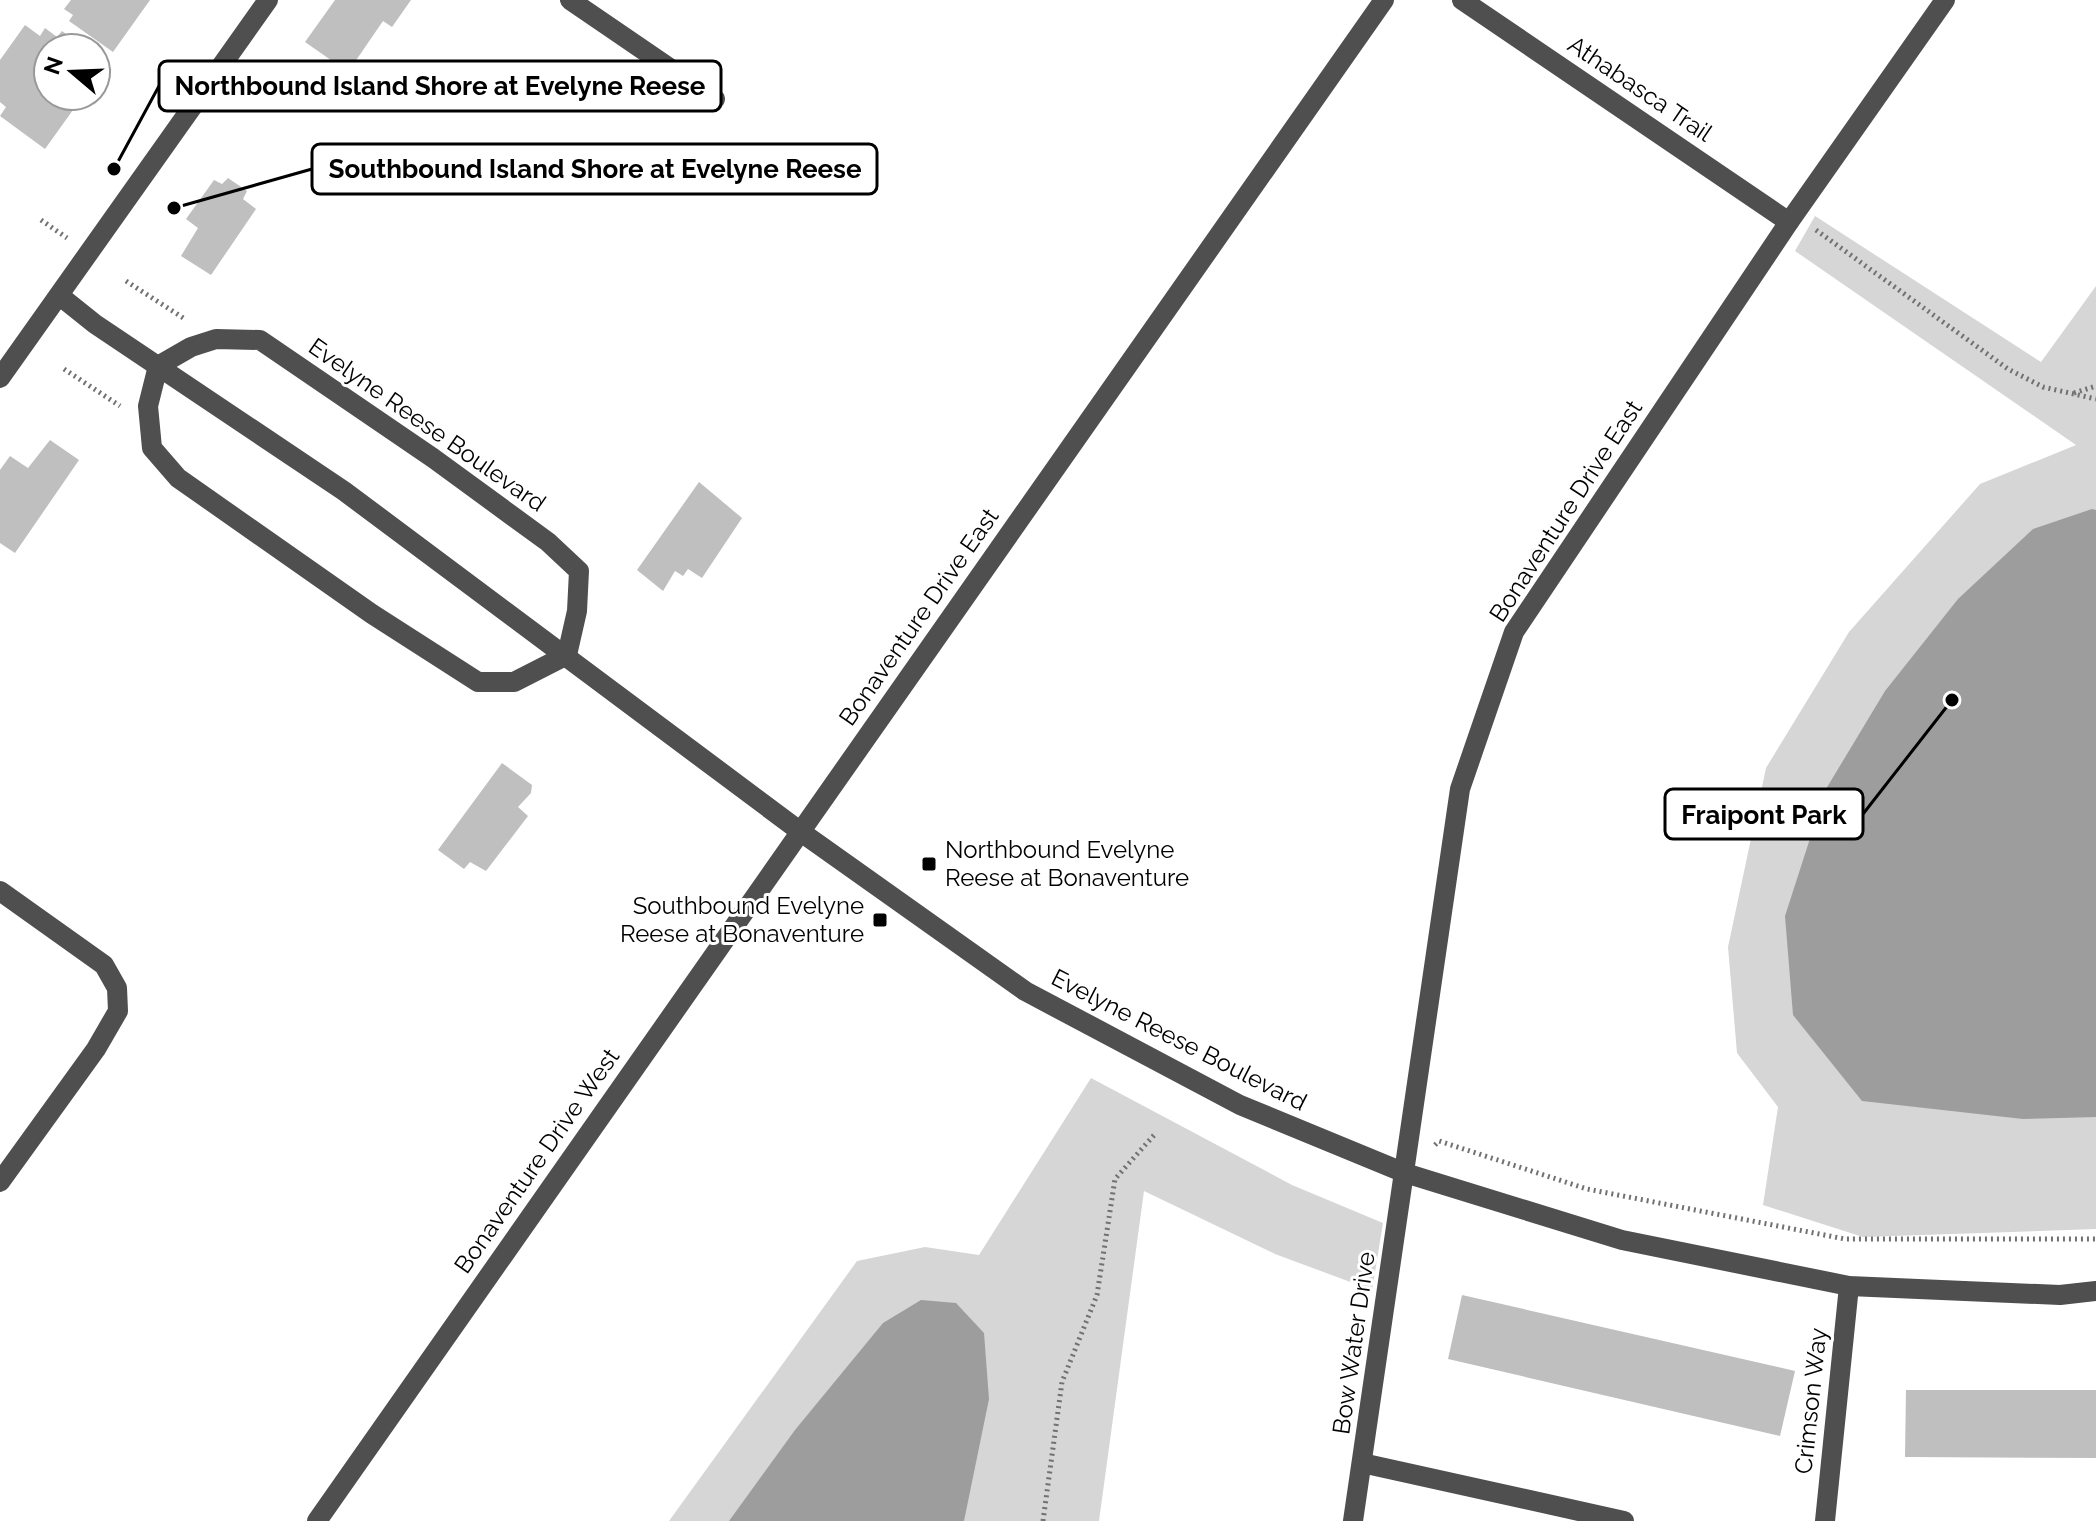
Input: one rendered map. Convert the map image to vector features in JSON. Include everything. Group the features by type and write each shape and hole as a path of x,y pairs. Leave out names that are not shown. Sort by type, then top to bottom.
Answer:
{"street":[{"path":"0,378 268,0"},
{"path":"570,0 715,99"},
{"name":"Bonaventure Drive East","path":"801,832 1384,0"},
{"name":"Athabasca Trail","path":"1462,0 1792,218"},
{"name":"Bonaventure Drive East","path":"1405,1173 1460,789 1514,632 1792,218 1945,0"},
{"name":"Evelyne Reese Boulevard","path":"60,296 344,491 801,832 1025,991 1240,1105 1405,1173 1622,1240 1849,1286 2060,1295 2096,1291"},
{"name":"Evelyne Reese Boulevard","path":"158,366 191,347 216,339 260,340 433,458 548,542 579,571 577,611 567,655"},
{"path":"158,366 148,406 152,448 178,478 372,614 478,682 514,682 567,655"},
{"name":"Bonaventure Drive West","path":"317,1521 801,832"},
{"path":"0,891 104,965 117,988 118,1011 96,1049 0,1182"},
{"name":"Bow Water Drive","path":"1353,1521 1405,1173"},
{"name":"Crimson Way","path":"1825,1521 1849,1286"},
{"path":"1362,1463 1624,1521"}],"path":[{"path":"1792,218 2008,369 2043,387 2096,399"},
{"path":"126,281 216,339"},
{"path":"64,369 150,426"},
{"path":"2072,394 2096,386"},
{"path":"1043,1521 1062,1382 1097,1295 1115,1179 1155,1134"},
{"path":"1405,1173 1439,1141 1587,1189 1845,1239 2096,1239"}],"shaded area":[{"path":"1815,216 2041,362 2096,286 2096,1229 1863,1237 1763,1205 1778,1107 1737,1053 1728,947 1766,768 1849,632 1980,484 2076,445 1795,251"},
{"path":"2096,510 2096,1117 2023,1119 1862,1101 1793,1015 1785,916 1826,789 1885,691 1958,599 2033,529"},
{"path":"1091,1078 1292,1185 1383,1223 1372,1290 1275,1254 1144,1191 1099,1521 669,1521 857,1261 925,1247 979,1255"},
{"path":"921,1300 956,1303 984,1333 989,1399 964,1521 729,1521 795,1430 883,1323"}],"building":[{"path":"71,0 150,0 113,52 112,32 85,32 69,21 73,15 64,9"},
{"path":"335,0 411,0 392,27 383,21 348,72 305,42"},
{"path":"25,25 35,32 32,32 32,112 72,112 45,149 0,116 6,107 0,102 0,60"},
{"path":"228,178 247,191 243,199 256,209 211,275 181,256 198,228 186,219 214,180 222,184"},
{"path":"50,440 79,460 15,553 0,543 0,470 10,456 28,468"},
{"path":"699,482 742,518 702,578 688,569 683,576 675,571 663,591 637,570"},
{"path":"502,763 532,785 531,793 518,807 528,816 486,871 470,862 464,869 438,850"},
{"path":"1462,1295 1795,1371 1780,1436 1448,1359"},
{"path":"1906,1390 2096,1390 2096,1458 1905,1457"}],"place":[{"name":"Northbound Island Shore at Evelyne Reese","path":"114,169"},
{"name":"Southbound Island Shore at Evelyne Reese","path":"174,208"},
{"name":"Fraipont Park","path":"1952,700"},
{"name":"Northbound Evelyne Reese at Bonaventure","path":"929,864"},
{"name":"Southbound Evelyne Reese at Bonaventure","path":"880,920"}]}
